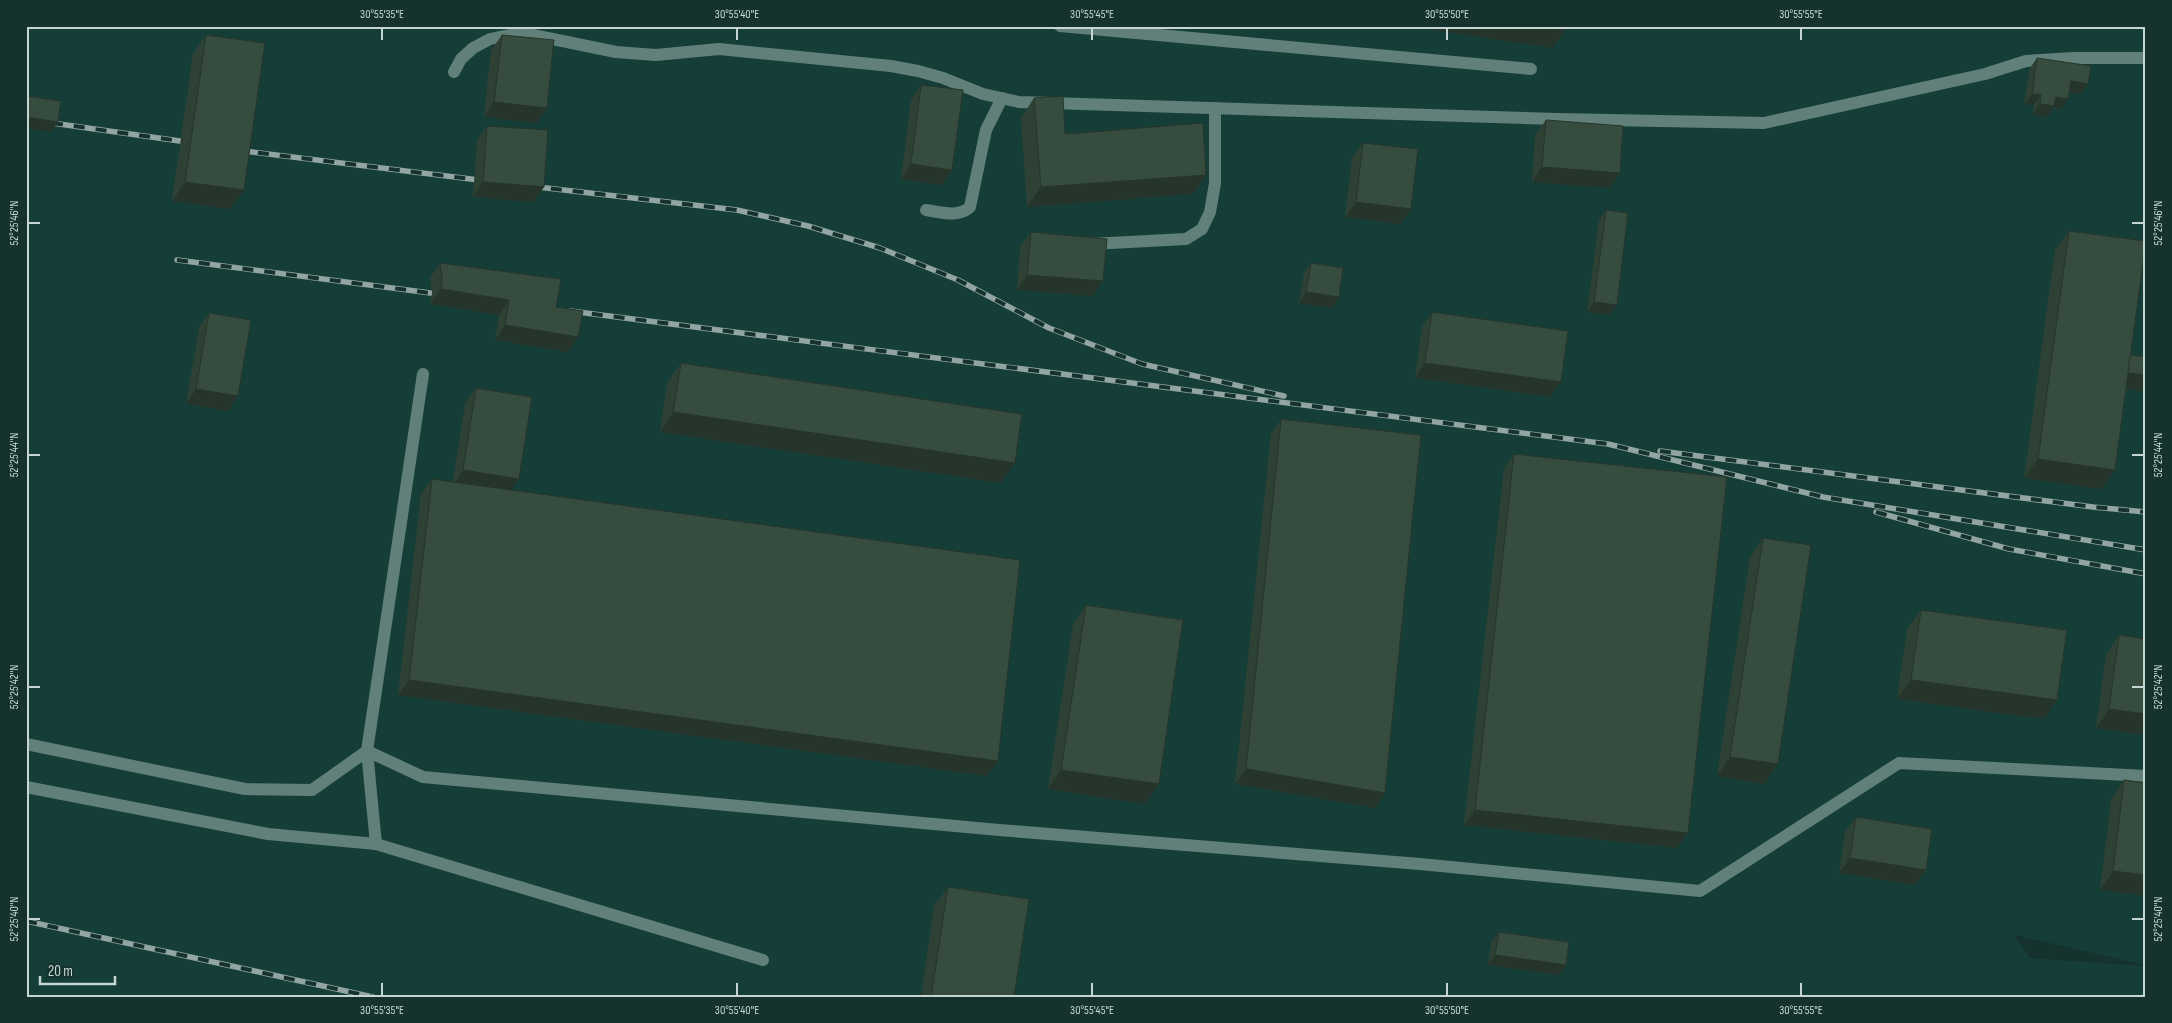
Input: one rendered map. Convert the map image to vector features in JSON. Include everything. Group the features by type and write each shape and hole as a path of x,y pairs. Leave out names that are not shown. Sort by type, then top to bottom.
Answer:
{"lane":[{"path":"1060,26 1531,69"},
{"path":"454,72 461,59 473,48 490,38 509,35 534,35 616,52 656,55 719,49 890,66 918,71 943,78 983,94 1019,102 1557,119 1764,123 1985,74 2026,61 2074,58 2146,58"},
{"path":"926,210 959,214 966,212 970,207 986,130 1002,98"},
{"path":"1076,242 1094,244 1186,239 1202,230 1210,212 1215,183 1215,108"},
{"path":"376,844 368,751 423,374"},
{"path":"26,744 245,788 312,790 368,751"},
{"path":"368,751 423,777 999,830 1420,864 1700,891 1899,763 2146,776"},
{"path":"26,787 268,834 376,844 763,960"}],"shaded area":[{"path":"26,26 2146,26 2146,965 2014,935 2030,958 2146,966 2146,997 26,997"}],"building":[{"path":"1549,26 1566,26 1566,29"},
{"path":"206,35 265,43 244,190 185,182"},
{"path":"502,35 554,40 547,108 494,102"},
{"path":"2037,58 2091,66 2088,84 2071,81 2068,99 2056,97 2054,106 2040,104 2041,95 2032,94"},
{"path":"921,85 963,90 952,170 911,164"},
{"path":"26,96 61,101 58,122 26,117"},
{"path":"1063,96 1065,134 1203,123 1206,175 1041,187 1034,98"},
{"path":"1546,120 1623,126 1620,173 1542,167"},
{"path":"487,126 548,130 544,187 483,182"},
{"path":"1363,143 1418,149 1411,209 1356,202"},
{"path":"1606,210 1628,213 1617,305 1594,302"},
{"path":"2069,231 2146,241 2115,470 2038,459"},
{"path":"1031,232 1107,239 1103,281 1027,275"},
{"path":"440,263 561,279 556,307 583,311 578,337 505,325 509,300 441,289"},
{"path":"1311,263 1343,268 1339,297 1306,292"},
{"path":"1432,312 1568,331 1561,382 1425,363"},
{"path":"209,313 251,320 238,396 196,389"},
{"path":"2130,355 2146,357 2146,375 2128,373"},
{"path":"681,363 1022,414 1015,463 673,412"},
{"path":"476,388 532,397 519,479 463,470"},
{"path":"1281,419 1421,435 1385,793 1246,769"},
{"path":"1514,454 1727,477 1688,833 1475,810"},
{"path":"432,479 1020,560 998,761 409,680"},
{"path":"1763,538 1811,545 1778,764 1730,757"},
{"path":"1086,605 1183,620 1159,784 1061,770"},
{"path":"1921,610 2067,630 2057,700 1911,680"},
{"path":"2119,635 2146,639 2146,714 2109,709"},
{"path":"2124,780 2146,783 2146,875 2113,871"},
{"path":"1856,817 1932,829 1926,870 1850,858"},
{"path":"948,887 1029,899 1014,997 931,997"},
{"path":"1499,932 1569,942 1566,965 1495,955"},
{"path":"312,994 323,997 311,997"}],"railway":[{"path":"52,123 194,143"},
{"path":"236,150 487,181"},
{"path":"529,186 737,210 808,226 880,248 958,280 1049,328 1142,364 1284,396"},
{"path":"177,260 446,295"},
{"path":"570,311 1608,444 1823,497 2146,550"},
{"path":"1660,451 2093,507 2146,512"},
{"path":"1876,512 2009,549 2146,574"},
{"path":"26,921 373,997"}]}
